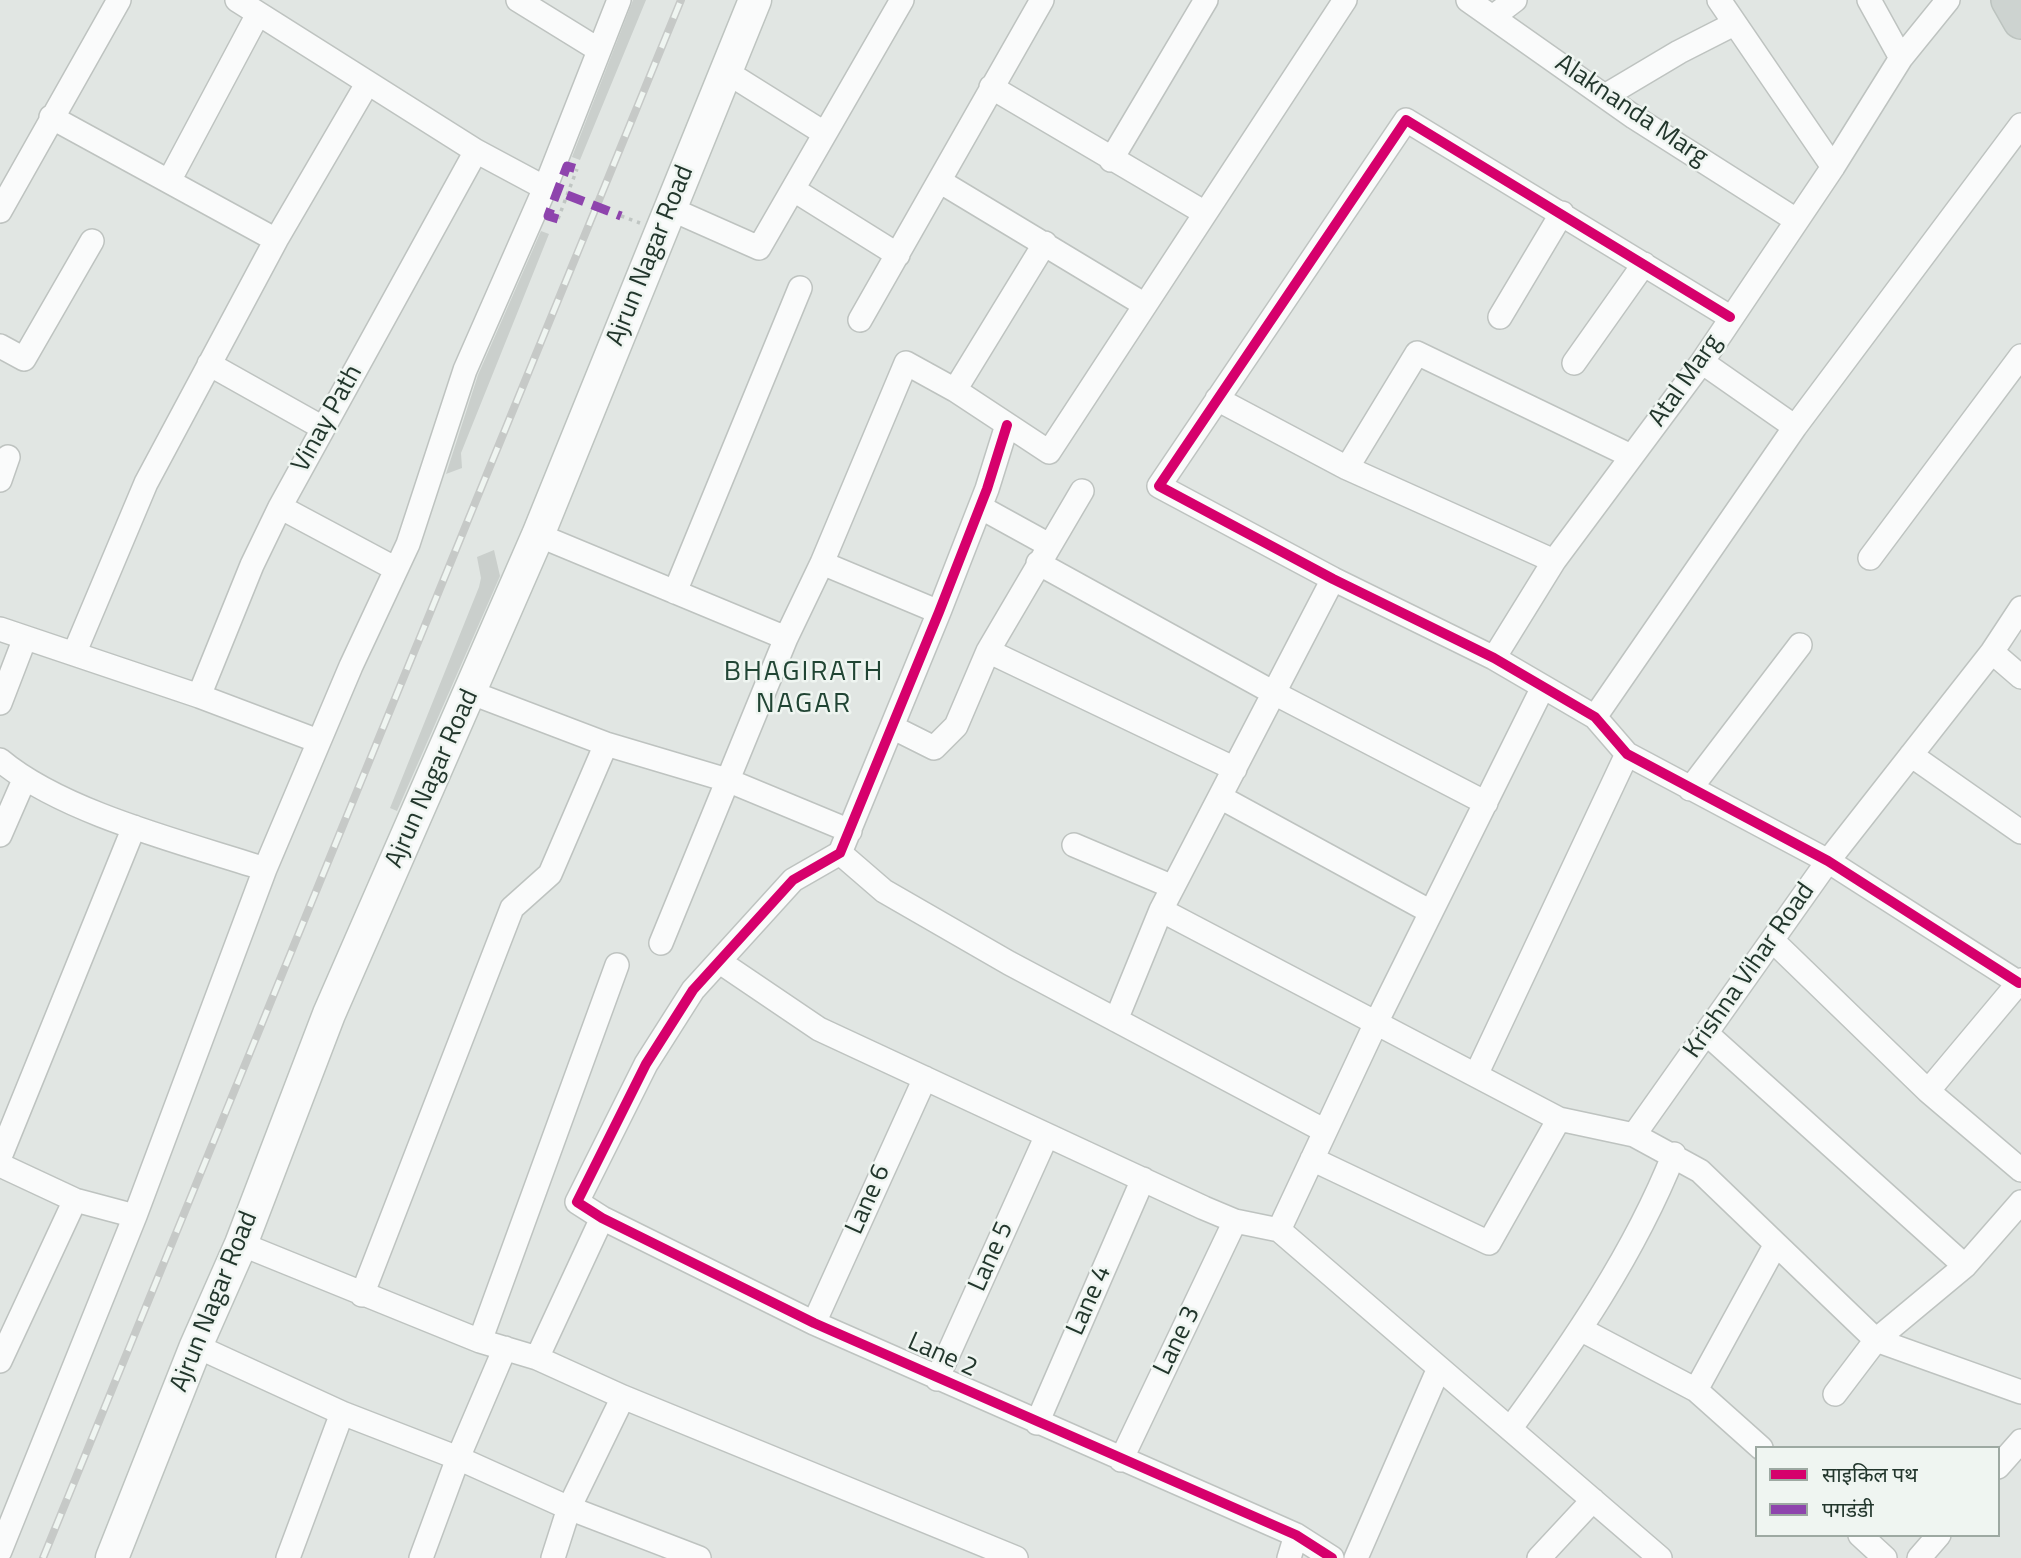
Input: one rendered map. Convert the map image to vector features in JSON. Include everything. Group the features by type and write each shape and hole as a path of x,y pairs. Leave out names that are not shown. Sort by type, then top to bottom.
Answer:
{"main road":[{"path":"2009,0 2021,21"}],"street":[{"path":"0,211 119,0"},
{"path":"237,0 476,151 545,188"},
{"path":"518,0 599,50"},
{"path":"0,1551 135,1216 265,869 318,741 408,544 465,370 545,188 619,0"},
{"name":"Ajrun Nagar Road","path":"112,1558 196,1346 240,1244 329,1014 472,692 538,535 755,0"},
{"path":"671,209 759,248 902,0"},
{"path":"860,320 941,182 991,87 1042,0"},
{"path":"1111,160 1206,0"},
{"path":"661,943 786,638 822,564 906,363 955,390 1049,452 1345,0"},
{"name":"Alaknanda Marg","path":"1468,0 1605,96 1796,220"},
{"path":"1494,16 1515,0"},
{"path":"1719,0 1833,167"},
{"path":"1869,0 1901,58"},
{"name":"Atal Marg","path":"1494,658 1554,561 1702,362 1833,167 1901,58 1948,0"},
{"path":"169,181 258,14"},
{"path":"1605,96 1679,52 1734,24"},
{"path":"725,71 824,133"},
{"path":"74,654 146,483 276,240 367,83"},
{"path":"991,87 1205,213"},
{"path":"51,117 276,240"},
{"path":"1730,317 1406,120 1159,486 1333,579 1494,658 1595,718 1627,754 1828,861 2020,982 1928,1091"},
{"path":"1595,718 1795,427 2021,125"},
{"name":"Vinay Path","path":"199,696 237,601 280,507 476,151"},
{"path":"941,182 1145,305"},
{"path":"794,190 898,255"},
{"path":"1500,317 1562,213"},
{"path":"0,346 24,359 92,241"},
{"path":"955,390 1045,243"},
{"path":"1574,363 1644,264"},
{"path":"676,592 800,288"},
{"path":"1347,468 1417,354 1631,456"},
{"path":"1870,558 2021,356"},
{"path":"1702,362 1795,427"},
{"path":"209,364 323,428"},
{"path":"1217,399 1347,468 1554,561"},
{"path":"1007,425 980,507 939,612 840,852 793,880 720,962 819,1029 1236,1221 1279,1230 1660,1558"},
{"path":"0,480 8,457"},
{"path":"892,727 934,748 956,726 988,651 1082,492"},
{"path":"280,507 396,569"},
{"path":"980,507 1044,554 1274,693 1486,803"},
{"path":"538,535 786,638"},
{"path":"822,564 939,612"},
{"path":"1116,1020 1161,911 1333,579"},
{"name":"Krishna Vihar Road","path":"1634,1135 1828,861 1992,652 2021,608"},
{"path":"0,629 199,696 318,741"},
{"path":"0,703 25,638"},
{"path":"1690,789 1800,645"},
{"path":"988,651 1235,769"},
{"path":"1992,652 2021,677"},
{"path":"1279,1230 1376,1023 1543,687"},
{"path":"472,692 606,744 727,780 850,831"},
{"path":"362,1295 512,908 550,874 606,744"},
{"path":"1476,1075 1627,754"},
{"path":"1911,755 2021,832"},
{"path":"0,760 24,780 134,827 265,869"},
{"path":"0,835 24,780"},
{"path":"1220,797 1432,912"},
{"path":"0,1157 134,827"},
{"path":"1074,845 1173,887"},
{"path":"840,852 884,891 1116,1020 1325,1131"},
{"path":"1161,911 1559,1119 1634,1135 1674,1154 1700,1171 1876,1340 2021,1392"},
{"path":"1772,940 1928,1091 2021,1170"},
{"name":"Lane 2","path":"720,962 693,990 646,1064 577,1202 602,1218 814,1323 1296,1535 1332,1558"},
{"path":"480,1341 617,965"},
{"path":"1706,1033 1965,1266"},
{"name":"Lane 6","path":"814,1323 925,1078"},
{"path":"1312,1159 1489,1243 1559,1119"},
{"name":"Lane 5","path":"937,1378 1047,1135"},
{"path":"1510,1429 1582,1330 1658,1194 1674,1154"},
{"path":"0,1166 75,1200 135,1216"},
{"name":"Lane 4","path":"1037,1423 1143,1179"},
{"path":"0,1362 75,1200"},
{"path":"1835,1394 1876,1340 1965,1266 2021,1202"},
{"path":"537,1358 602,1218"},
{"name":"Lane 3","path":"1121,1460 1236,1221"},
{"path":"240,1244 480,1341 537,1358 623,1397 1016,1558"},
{"path":"1696,1390 1776,1244"},
{"path":"1582,1330 1696,1390 1759,1446"},
{"path":"196,1346 342,1413 458,1458 569,1508 689,1556"},
{"path":"421,1558 458,1458 505,1348"},
{"path":"1356,1558 1439,1368"},
{"path":"554,1558 569,1508 623,1397"},
{"path":"288,1558 342,1413"},
{"path":"2000,1465 2021,1441"},
{"path":"1539,1558 1593,1500"},
{"path":"1289,1558 1296,1535"},
{"path":"1862,1537 1885,1558"},
{"path":"1919,1558 1937,1537"}],"path":[{"path":"558,219 577,169"}],"building":[{"path":"633,0 646,0 580,160 572,157"},
{"path":"541,231 549,234 461,453 462,468 446,474 478,375"},
{"path":"494,550 500,576 397,811 390,808 479,587 481,578 477,557"}],"railway":[{"path":"43,1558 681,0"}],"marked path":[{"path":"558,219 548,216 567,166 577,169"},
{"path":"567,195 621,216"}],"cycle path":[{"path":"1730,317 1406,120 1159,486 1333,579 1494,658 1595,717 1627,754 1828,861 2019,983"},
{"path":"1007,425 987,489 840,853 793,880 693,990 646,1064 577,1202 602,1218 814,1323 1296,1535 1332,1558"}],"district":[{"name":"BHAGIRATH NAGAR","path":"804,689"}]}
